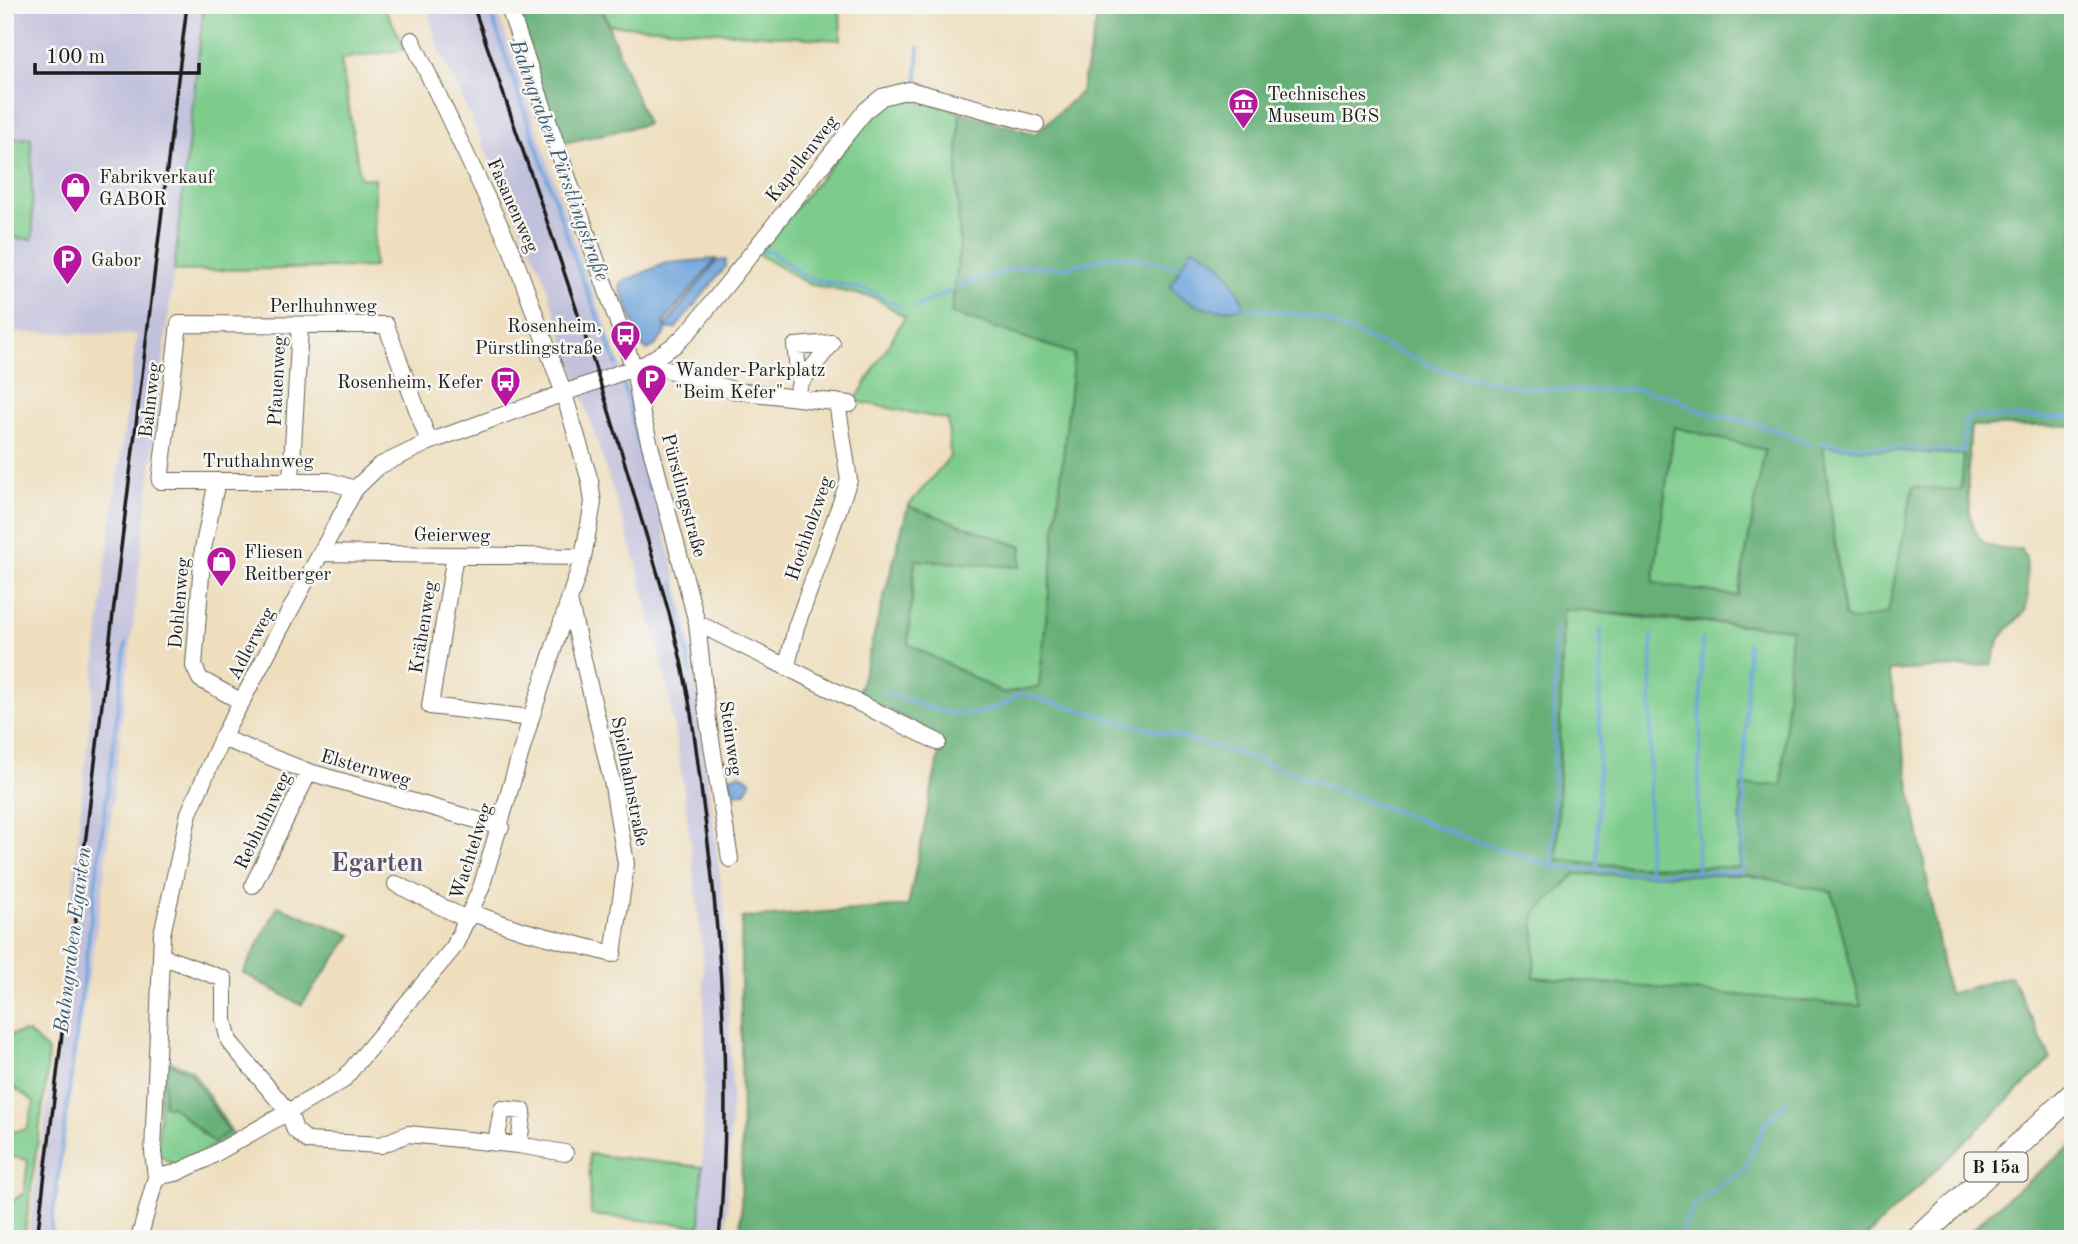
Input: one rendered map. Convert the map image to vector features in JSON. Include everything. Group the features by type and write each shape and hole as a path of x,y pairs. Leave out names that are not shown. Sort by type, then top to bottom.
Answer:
{"highway":[{"name":"B 15a","path":"1918,1239 2073,1094"}],"street":[{"name":"Pürstlingstraße","path":"508,5 640,366 642,415 697,623"},
{"name":"Fasanenweg","path":"412,40 512,251 564,394"},
{"name":"Kapellenweg","path":"640,366 676,344 691,329 866,110 882,97 909,90 1036,124"},
{"name":"Perlhuhnweg","path":"179,324 300,327 386,325 429,442"},
{"name":"Bahnweg","path":"160,481 179,324"},
{"name":"Pfauenweg","path":"291,480 300,327"},
{"name":"Hochholzweg","path":"640,366 736,391 798,390 844,403 849,480 796,627 787,666"},
{"name":"Adlerweg","path":"139,1239 156,1177 153,1152 161,956 168,898 189,813 222,738 355,489 379,466 429,442 640,366"},
{"name":"Wachtelweg","path":"156,1177 176,1173 204,1160 342,1081 454,947 470,916 500,827 531,718 583,557 593,503 590,481 564,394"},
{"name":"Truthahnweg","path":"160,481 328,481 355,489"},
{"name":"Dohlenweg","path":"217,481 203,549 194,666 200,679 242,702"},
{"name":"Geierweg","path":"321,553 583,557"},
{"name":"Krähenweg","path":"455,555 430,706 531,718"},
{"name":"Spielhahnstraße","path":"470,916 613,954 626,864 613,786 568,598"},
{"path":"697,623 938,742"},
{"name":"Steinweg","path":"697,623 707,714 730,859"},
{"name":"Elsternweg","path":"222,738 309,772 500,827"},
{"name":"Rebhuhnweg","path":"253,885 309,772"},
{"path":"396,884 470,916"},
{"path":"161,956 224,979 224,1020 229,1041 289,1113 295,1130 308,1141 381,1145 408,1134 520,1145 565,1153"},
{"path":"496,1143 502,1109 523,1111 520,1145"}],"shaded area":[{"path":"5,5 204,5 101,904 80,1026 52,1239 28,1239 59,1024 105,570 137,335 5,332"},
{"path":"495,5 583,265 622,368 687,620 724,906 732,1088 726,1239 700,1239 705,1052 703,951 684,790 665,675 636,562 543,275 437,44 427,7"}],"green space":[{"path":"204,5 383,5 406,49 341,59 360,178 375,178 374,267 174,271"},
{"path":"508,5 600,5 647,124 556,145"},
{"path":"600,5 840,5 841,40 610,25"},
{"path":"1100,5 2073,5 2073,426 1971,426 1968,487 1976,533 1984,542 1993,546 2021,549 2026,558 2028,601 2025,611 2000,638 1991,665 1889,671 1948,994 2011,976 2051,1059 1864,1239 740,1239 742,918 908,906 939,754 932,732 858,695 908,506 1022,547 1020,567 915,560 908,644 1003,693 1039,687 1074,354 951,313 960,246 957,182 960,112 1035,134 1081,92","holes":["1674,427 1765,450 1738,596 1653,583","1823,446 1964,455 1961,490 1913,487 1888,613 1852,621 1844,616","1563,609 1791,629 1782,785 1741,786 1740,867 1625,866 1557,859","1575,874 1748,875 1832,892 1861,1006 1534,977 1535,914"]},
{"path":"909,97 960,112 957,182 960,246 951,313 1074,354 1039,687 1003,693 908,644 915,560 1019,567 1022,547 908,506 950,457 948,420 855,401 905,317 875,298 808,284 758,254 872,115 886,104"},
{"path":"31,138 33,239 5,238 5,139"},
{"path":"1674,427 1766,450 1738,596 1653,583"},
{"path":"1823,445 1964,455 1961,490 1913,488 1888,614 1852,622 1844,616"},
{"path":"1563,609 1661,620 1791,628 1782,786 1742,786 1740,867 1671,867 1557,859"},
{"path":"1575,874 1748,875 1832,892 1862,1007 1534,977 1535,914"},
{"path":"278,906 352,935 301,1005 243,973"},
{"path":"28,1032 48,1051 47,1075 24,1239 7,1239 5,1206 24,1193 28,1160 5,1155 5,1133 27,1129 34,1102 5,1081 5,1035"},
{"path":"161,1058 192,1070 233,1134 177,1167 158,1154"},
{"path":"165,1062 190,1072 229,1132 213,1142 173,1107 164,1105"},
{"path":"2072,1145 2073,1239 1964,1239 1989,1213"},
{"path":"589,1154 702,1167 700,1226 591,1215"}],"water":[{"path":"1192,248 1202,251 1225,270 1245,307 1223,310 1205,308 1188,301 1170,287"},
{"path":"716,259 664,322 666,332 655,346 647,350 643,347 620,288 622,282 666,263"},
{"path":"726,260 726,266 675,329 668,329 666,325 717,261"},
{"path":"740,774 751,780 746,792 734,793 728,777"}],"waterway":[{"name":"Bahngraben Pürstlingstraße","path":"488,5 578,268 617,365"},
{"path":"917,80 919,47"},
{"path":"764,251 771,252 806,278 867,290 900,307"},
{"path":"960,286 1022,266 1062,268 1119,255 1180,267"},
{"path":"915,307 953,290"},
{"path":"1245,307 1316,317 1448,372 1526,388 1579,391 1634,389 1673,397 1700,411 1759,424 1811,444"},
{"name":"Bahngraben Pürstlingstraße","path":"624,385 649,489"},
{"path":"1964,442 1965,419 1975,417"},
{"path":"1978,417 2073,418"},
{"path":"1822,444 1962,452 1964,446"},
{"path":"674,582 691,674"},
{"path":"1553,866 1555,627"},
{"path":"1597,870 1601,630"},
{"path":"1648,873 1652,635"},
{"path":"1697,872 1702,639"},
{"name":"Bahngraben Egarten","path":"50,1239 126,644"},
{"path":"1026,695 1238,753 1472,840 1553,866 1628,873 1742,872 1748,644"},
{"path":"884,691 936,710 970,714 1003,705 1020,693"},
{"path":"1677,1239 1695,1203 1745,1168 1765,1124 1786,1102"}],"railway":[{"path":"37,1239 187,5"},
{"path":"473,5 600,381 667,604 685,681 711,871 721,976 725,1134 719,1239"}],"place":[{"name":"Technisches Museum BGS","path":"1244,131"},
{"name":"Fabrikverkauf GABOR","path":"76,214"},
{"name":"Gabor","path":"68,286"},
{"name":"Rosenheim, Pürstlingstraße","path":"625,363"},
{"name":"Wander-Parkplatz \"Beim Kefer\"","path":"652,407"},
{"name":"Rosenheim, Kefer","path":"506,408"},
{"name":"Fliesen Reitberger","path":"221,589"}],"district":[{"name":"Egarten","path":"377,862"}]}
